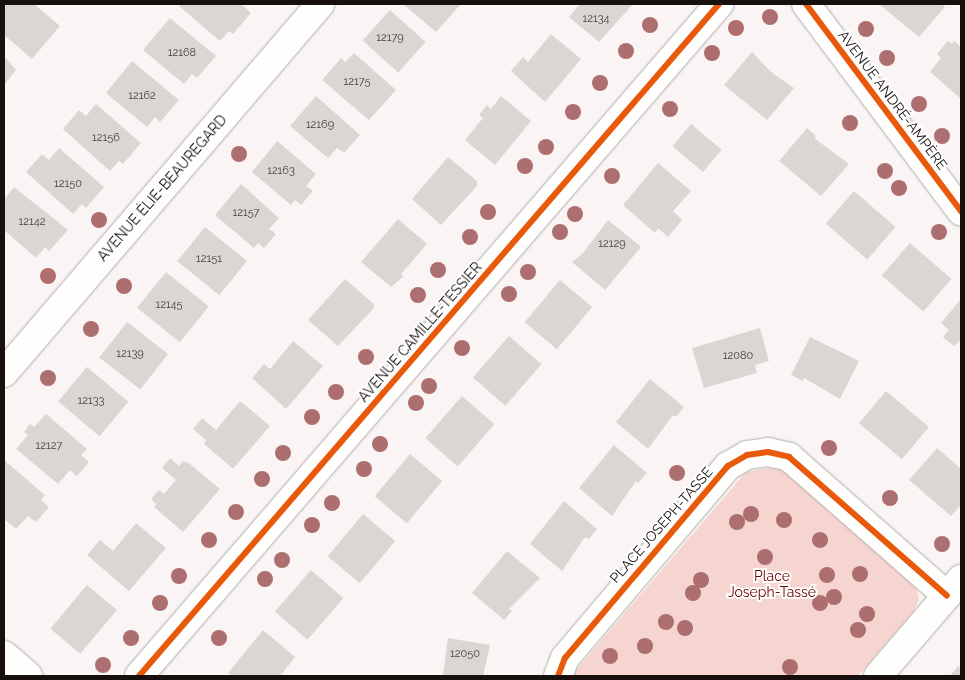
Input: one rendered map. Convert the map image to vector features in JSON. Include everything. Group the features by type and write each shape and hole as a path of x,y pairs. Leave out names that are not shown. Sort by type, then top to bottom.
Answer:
{"street":[{"name":"AVENUE ÉLIE-BEAUREGARD","path":"4,372 320,4"},
{"name":"AVENUE CAMILLE-TESSIER","path":"139,676 719,4"},
{"name":"AVENUE ANDRÉ-AMPÈRE","path":"806,4 961,211"},
{"name":"PLACE JOSEPH-TASSE","path":"558,676 564,658 722,474 747,455 768,452 788,457 954,587"},
{"path":"878,676 954,587"},
{"path":"4,656 28,676"}],"green space":[{"name":"Place Joseph-Tassé","path":"776,467 789,474 916,588 919,599 914,611 858,676 574,676 576,670 746,472"}],"building":[{"path":"4,4 34,4 60,26 32,59 4,35"},
{"path":"181,4 241,4 251,13 233,34 229,31 220,41 179,6"},
{"path":"403,4 461,4 436,32"},
{"path":"580,4 633,4 599,42 569,17"},
{"path":"879,4 941,4 945,7 919,37"},
{"path":"390,10 426,42 398,73 363,40"},
{"path":"170,18 216,56 197,78 192,74 184,84 143,50"},
{"path":"551,34 581,59 545,102 511,71 523,57 528,62"},
{"path":"948,41 952,44 954,41 961,47 961,99 930,72 941,58 937,54"},
{"path":"752,52 771,72 794,88 767,120 724,85"},
{"path":"354,53 396,90 369,120 322,80 341,58 345,62"},
{"path":"4,56 16,70 4,85"},
{"path":"132,61 179,100 160,122 155,117 147,127 106,93"},
{"path":"316,96 360,135 344,153 337,148 328,158 290,126"},
{"path":"501,96 531,121 495,165 465,140 483,118 479,115 487,105 491,109"},
{"path":"96,104 141,143 123,164 119,161 110,171 63,129 79,110 86,116"},
{"path":"691,124 722,150 703,172 672,146"},
{"path":"807,128 816,136 814,138 849,164 821,196 779,161"},
{"path":"277,141 316,174 306,186 313,191 301,205 295,200 291,205 252,172"},
{"path":"59,148 104,187 86,208 82,204 73,214 26,172 42,154 49,160"},
{"path":"448,157 477,181 477,186 441,225 412,199"},
{"path":"658,163 691,191 673,211 682,220 668,237 658,228 655,233 623,205"},
{"path":"241,184 279,218 269,229 276,234 264,248 258,243 254,248 215,215"},
{"path":"14,187 68,230 49,251 45,247 36,258 4,230 4,200"},
{"path":"854,191 896,227 867,260 826,223"},
{"path":"398,219 427,244 401,274 404,276 391,287 361,262"},
{"path":"608,220 641,247 605,290 572,262 583,253"},
{"path":"205,227 247,261 219,295 177,261"},
{"path":"910,243 952,279 923,312 882,275"},
{"path":"166,272 209,307 180,342 137,308"},
{"path":"345,279 374,304 373,309 338,346 308,320"},
{"path":"560,280 592,307 557,349 525,322"},
{"path":"961,299 961,340 954,346 943,337 949,330 941,323"},
{"path":"127,322 168,354 140,389 99,357"},
{"path":"760,328 769,361 755,365 757,373 704,388 692,348"},
{"path":"509,336 541,364 505,406 473,378"},
{"path":"810,337 859,361 840,399 804,378 803,381 791,375"},
{"path":"293,341 323,366 286,409 252,378 264,364 270,369"},
{"path":"87,367 128,402 99,436 58,401"},
{"path":"650,379 684,407 676,417 673,415 648,449 616,422"},
{"path":"886,391 929,427 902,459 859,423"},
{"path":"462,396 494,424 458,466 425,438"},
{"path":"240,401 270,426 233,469 204,444 206,440 193,429 202,418 216,430"},
{"path":"46,414 87,449 81,455 89,462 77,476 70,470 58,484 16,449 28,435 24,432 30,424 34,427"},
{"path":"614,445 647,473 638,483 636,481 612,516 579,488"},
{"path":"937,448 961,469 961,505 951,516 909,480"},
{"path":"410,454 442,481 407,523 375,496"},
{"path":"170,458 179,466 183,461 190,464 220,489 183,532 154,507 156,504 151,499 159,490 164,494 176,480 162,468"},
{"path":"4,460 45,495 41,500 49,507 36,522 28,516 16,529 4,519"},
{"path":"564,501 597,529 589,539 585,537 562,571 530,544"},
{"path":"363,514 395,541 360,583 328,556"},
{"path":"136,523 166,548 129,591 87,555 100,540 113,551"},
{"path":"507,551 540,578 509,609 512,611 504,620 472,593"},
{"path":"311,570 343,598 307,640 275,612"},
{"path":"87,585 117,610 80,654 50,629"},
{"path":"263,630 295,657 280,676 232,676 228,673"},
{"path":"448,638 490,645 483,676 443,676"},
{"path":"959,665 961,676 950,676"}],"cycle path":[{"path":"139,676 719,4"},
{"path":"806,4 961,211"},
{"path":"558,676 565,658 728,466 747,455 768,452 789,457 947,596"}]}
